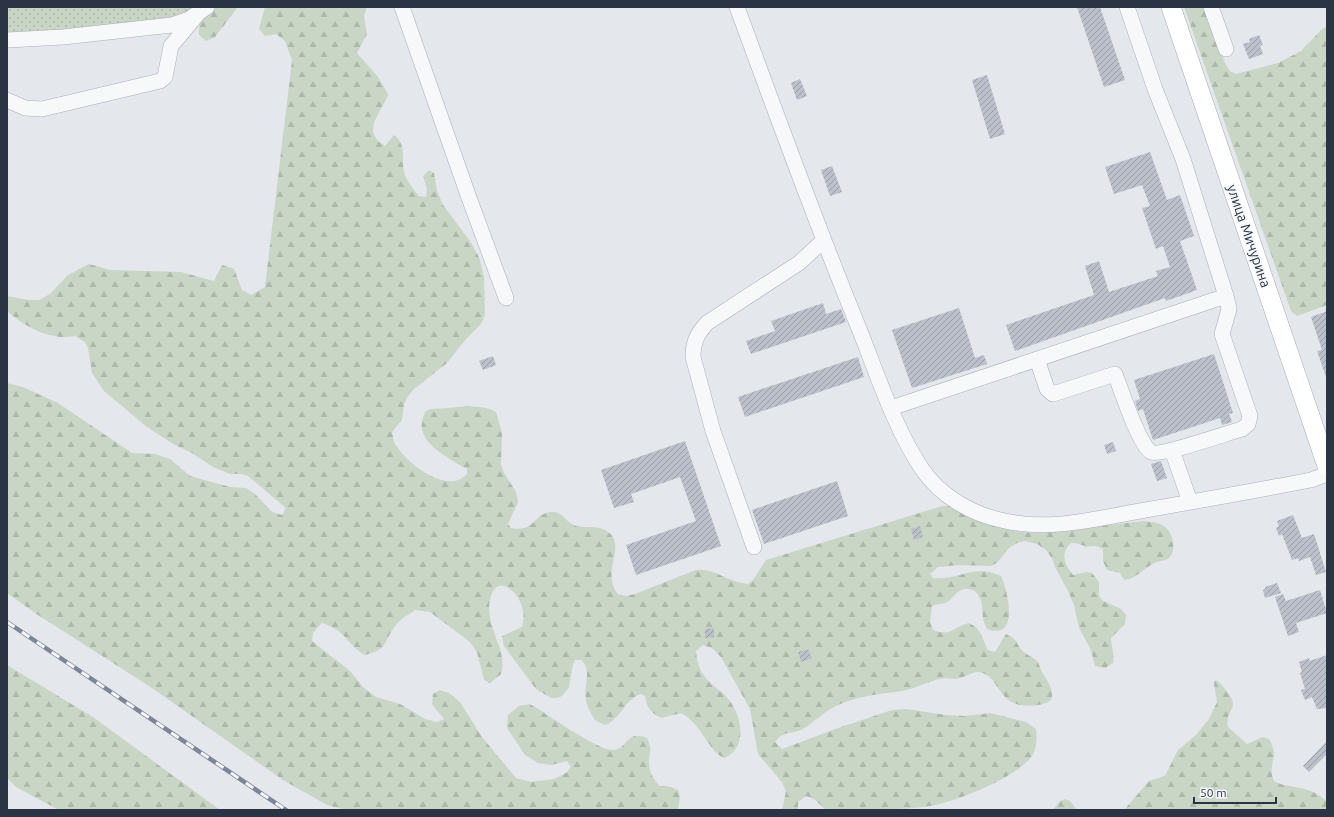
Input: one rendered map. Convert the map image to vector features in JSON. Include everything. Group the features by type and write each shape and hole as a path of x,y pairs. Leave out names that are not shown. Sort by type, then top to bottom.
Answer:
{"main road":[{"name":"улица Мичурина","path":"1171,7 1325,453"}],"street":[{"path":"402,7 506,298"},
{"path":"737,7 823,241 891,408 922,469 939,489 981,515 1024,525 1046,525 1296,483 1327,474"},
{"path":"1037,359 1047,389 1053,394 1115,374 1142,442 1147,448 1158,454 1242,429 1248,424 1250,416 1222,334 1229,309 1226,296 1183,159 1155,89 1126,7"},
{"path":"1211,7 1226,49"},
{"path":"7,40 63,37 172,25 202,11"},
{"path":"7,100 25,108 42,109 160,81 165,77 171,46 202,11"},
{"path":"754,547 713,431 693,356 693,344 698,332 707,323 800,263 823,241"},
{"path":"891,408 1226,296"},
{"path":"1172,450 1190,502"}],"green space":[{"path":"7,7 203,7 180,21 7,38"},
{"path":"214,7 238,7 215,37 206,41 199,35 199,26"},
{"path":"265,7 367,7 364,16 367,34 357,53 378,77 388,94 375,121 373,127 374,134 377,140 385,146 394,135 398,139 402,148 405,175 409,184 419,196 426,197 427,189 423,176 429,170 434,173 437,191 443,205 470,241 479,257 484,277 485,315 481,324 466,339 447,363 414,389 408,396 404,404 402,420 392,432 393,440 400,452 418,468 439,479 449,481 459,480 467,474 467,469 441,453 426,439 422,431 422,421 426,411 431,409 481,407 496,412 502,433 501,464 504,473 516,492 518,502 508,524 511,528 525,528 545,513 554,512 560,514 576,526 596,527 605,530 612,536 615,543 611,576 613,585 618,594 626,596 635,594 696,570 709,571 741,583 748,584 753,580 766,560 942,506 952,506 982,523 1020,532 1040,533 1144,521 1154,522 1165,527 1170,533 1173,542 1173,551 1166,560 1150,565 1132,578 1124,580 1120,573 1107,570 1103,561 1103,549 1100,547 1071,543 1065,551 1064,559 1067,567 1073,575 1087,572 1092,573 1099,582 1099,596 1103,601 1121,609 1126,615 1125,624 1111,638 1114,657 1113,663 1105,668 1095,666 1091,650 1079,628 1074,605 1069,593 1055,567 1052,558 1046,550 1037,544 1025,541 1017,543 1009,548 997,563 990,566 959,565 938,567 930,574 933,578 951,577 982,571 991,572 1001,576 1006,592 1009,613 1008,621 1004,628 997,631 987,629 983,620 980,598 973,590 965,589 959,591 947,602 932,606 930,622 933,630 948,632 969,623 977,628 988,650 995,652 1006,634 1010,636 1015,640 1021,649 1038,663 1052,692 1050,700 1046,703 1038,705 1024,706 1014,703 1001,693 993,680 987,675 976,672 956,679 939,679 906,690 863,697 846,702 828,710 801,730 787,733 778,738 775,742 782,749 892,710 906,709 946,715 965,716 990,713 1026,722 1036,729 1036,746 1032,756 1013,773 985,788 941,804 917,808 826,810 814,799 806,796 798,802 798,810 782,810 786,791 781,781 758,754 750,709 721,657 712,648 703,645 696,651 699,666 706,678 723,693 734,707 740,732 740,740 737,747 732,754 724,758 713,750 700,730 688,718 681,713 661,718 654,714 647,704 645,696 641,694 631,700 615,718 605,725 595,720 589,710 585,694 587,673 585,664 581,660 575,660 569,687 562,696 551,698 536,689 504,646 502,636 522,627 524,617 522,607 513,591 507,587 500,586 495,589 491,596 489,607 492,627 502,655 501,674 490,683 484,680 477,652 470,642 430,612 415,610 397,624 382,647 373,653 365,655 336,629 322,623 313,633 312,641 350,671 363,687 376,697 400,704 425,719 437,722 444,719 432,704 433,694 440,690 449,693 460,702 482,737 516,778 531,782 554,779 566,773 571,767 567,761 551,765 538,763 525,755 507,728 508,715 519,706 530,704 584,738 612,750 622,747 635,736 647,738 650,749 649,766 651,773 660,786 671,787 678,790 680,797 678,810 346,810 327,805 283,780 149,686 38,615 7,593 7,383 23,387 58,403 132,453 155,454 170,459 190,476 230,487 246,488 255,494 272,512 282,515 286,508 248,476 242,474 230,474 213,467 147,427 104,391 92,373 88,348 85,342 75,336 66,337 48,335 30,327 7,311 7,296 29,300 39,300 50,294 68,275 89,264 110,270 181,272 214,281 222,265 234,269 242,290 251,295 265,287 292,60 285,41 276,34 265,36 259,29"},
{"path":"1184,7 1204,7 1225,63 1230,71 1236,74 1278,63 1301,51 1322,29 1327,27 1327,305 1297,316 1291,311"},
{"path":"7,665 93,717 220,810 59,810 16,787 7,778"},
{"path":"1215,680 1221,684 1230,695 1232,701 1232,709 1228,716 1228,727 1247,744 1263,737 1269,739 1274,751 1272,775 1274,781 1316,793 1327,801 1327,810 1124,810 1149,781 1165,776 1178,750 1195,736 1209,719 1217,702 1214,684"},
{"path":"1065,799 1070,801 1077,810 1053,810 1060,801"}],"building":[{"path":"1077,7 1100,7 1125,80 1104,87"},
{"path":"1259,35 1263,45 1260,46 1263,54 1249,59 1243,44 1250,42 1249,39"},
{"path":"987,75 1005,134 990,139 972,80"},
{"path":"800,79 807,96 797,100 791,83"},
{"path":"1150,152 1167,200 1180,195 1194,236 1180,241 1197,290 1166,301 1165,298 1015,351 1006,325 1094,295 1085,266 1099,261 1109,292 1158,276 1156,271 1170,267 1163,246 1156,249 1142,208 1150,206 1142,185 1114,194 1105,167"},
{"path":"832,166 842,192 830,196 821,170"},
{"path":"823,303 826,314 841,309 846,322 751,354 746,341 775,331 771,321"},
{"path":"959,308 975,358 984,355 987,364 912,388 892,330"},
{"path":"1327,311 1326,377 1317,351 1322,350 1311,317"},
{"path":"1214,354 1233,413 1229,414 1232,422 1222,425 1220,418 1153,440 1143,409 1138,411 1136,405 1135,401 1140,399 1134,380"},
{"path":"493,356 496,365 483,370 479,361"},
{"path":"858,357 864,377 745,417 738,397"},
{"path":"685,441 721,546 636,575 626,545 696,521 680,477 631,494 634,502 614,508 601,470"},
{"path":"1113,442 1116,451 1107,454 1104,445"},
{"path":"1161,461 1167,478 1157,481 1151,464"},
{"path":"837,481 848,516 764,544 752,510"},
{"path":"1293,515 1302,538 1314,534 1326,572 1316,575 1310,557 1299,561 1298,558 1292,560 1282,534 1279,536 1276,528 1279,526 1277,521"},
{"path":"920,526 923,537 914,540 911,529"},
{"path":"1277,583 1281,593 1265,598 1263,590 1265,587"},
{"path":"1320,590 1327,613 1296,623 1299,632 1288,636 1275,597 1283,594 1286,601"},
{"path":"714,628 714,637 705,638 705,629"},
{"path":"808,649 812,658 801,662 798,652"},
{"path":"1327,655 1327,708 1317,709 1312,697 1305,700 1301,690 1305,689 1300,673 1302,672 1299,662 1309,658 1310,661"},
{"path":"1327,741 1327,754 1309,772 1303,766"}],"railway":[{"path":"7,622 286,810"}]}
